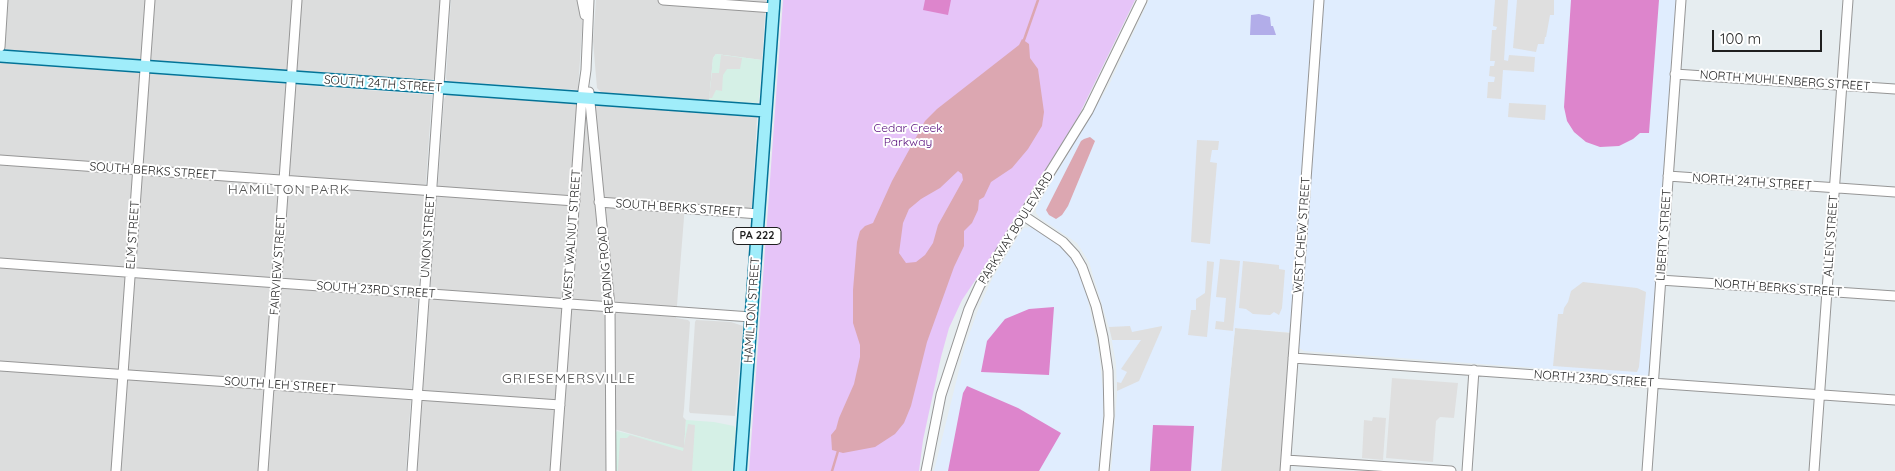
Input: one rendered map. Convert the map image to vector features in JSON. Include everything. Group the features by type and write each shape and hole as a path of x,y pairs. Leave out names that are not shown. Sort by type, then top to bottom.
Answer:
{"main road":[{"name":"HAMILTON STREET","path":"740,471 774,4"},
{"name":"SOUTH 24TH STREET","path":"0,56 766,111"}],"street":[{"path":"0,47 3,0"},
{"name":"ELM STREET","path":"116,471 150,0"},
{"name":"FAIRVIEW STREET","path":"263,471 297,0"},
{"name":"UNION STREET","path":"412,471 445,0"},
{"path":"582,0 588,25"},
{"path":"588,25 589,0"},
{"path":"663,0 774,4"},
{"name":"PARKWAY BOULEVARD","path":"926,471 941,396 968,309 980,286 1088,111 1142,0"},
{"name":"WEST CHEW STREET","path":"1285,471 1319,0"},
{"name":"LIBERTY STREET","path":"1647,471 1681,0"},
{"name":"ALLEN STREET","path":"1814,471 1848,0"},
{"name":"READING ROAD","path":"588,25 586,98 610,307 611,471"},
{"name":"NORTH MUHLENBERG STREET","path":"1675,74 1895,89"},
{"name":"WEST WALNUT STREET","path":"555,471 575,201 586,98"},
{"name":"SOUTH BERKS STREET","path":"0,160 575,201"},
{"name":"NORTH 24TH STREET","path":"1668,176 1895,192"},
{"name":"SOUTH BERKS STREET","path":"599,202 759,214"},
{"path":"1024,216 1063,242 1075,255 1082,267 1096,306 1105,343 1108,372 1109,416 1104,471"},
{"name":"SOUTH 23RD STREET","path":"0,263 751,317"},
{"name":"NORTH BERKS STREET","path":"1660,280 1895,296"},
{"name":"NORTH 23RD STREET","path":"1293,358 1895,400"},
{"name":"SOUTH LEH STREET","path":"0,366 560,405"},
{"path":"1467,471 1474,370"},
{"path":"1286,460 1451,471"}],"shaded area":[{"path":"0,0 440,0 435,77 432,81 0,50"},
{"path":"451,0 584,0 578,90 447,81"},
{"path":"596,0 766,0 762,60 716,54 713,58 709,101 602,93 597,88 593,41"},
{"path":"925,0 951,0 948,15 923,10"},
{"path":"1149,0 1676,0 1649,374 1646,376 1304,351 1299,348 1299,333 1235,328 1221,471 1111,471 1117,394 1116,363 1110,331 1089,262 1077,243 1040,218 1036,213 1036,208 1109,85"},
{"path":"1495,0 1508,0 1504,60 1508,61 1509,55 1535,57 1534,72 1503,70 1501,99 1487,98 1488,82 1494,82 1495,77 1489,76 1490,66 1494,66 1495,61 1490,61 1492,30 1496,30 1497,27 1493,26"},
{"path":"1517,0 1554,0 1554,15 1550,15 1544,44 1538,44 1536,52 1513,48"},
{"path":"1571,0 1659,0 1649,133 1640,133 1619,146 1600,147 1586,142 1574,132 1567,121 1564,107"},
{"path":"1259,14 1270,17 1271,26 1273,26 1276,35 1250,35 1251,15"},
{"path":"1022,39 1029,44 1030,58 1038,69 1044,112 1042,126 1028,149 1012,168 991,182 984,197 979,200 978,210 972,223 964,231 964,246 954,267 927,342 911,406 904,423 895,434 875,447 843,453 832,450 831,435 836,429 854,384 860,357 860,345 853,323 853,290 857,242 860,231 865,226 873,223 892,181 925,121 937,109 1019,45","holes":["958,171 962,174 963,180 938,225 933,243 925,255 916,262 906,263 899,253 903,223 909,209 921,199 940,188"]},
{"path":"716,54 762,60 759,101 757,103 709,101 713,58"},
{"path":"721,55 742,58 740,69 727,69 723,75 722,91 716,90 712,98 709,98 712,73 719,73"},
{"path":"0,62 432,95 406,471 0,471"},
{"path":"447,94 757,117 752,207 749,209 685,205 676,318 690,322 683,417 686,420 684,449 607,427 608,471 417,471 444,99"},
{"path":"1509,103 1546,105 1545,120 1508,117"},
{"path":"1090,137 1095,141 1068,206 1062,215 1056,219 1049,215 1046,210 1081,141"},
{"path":"1197,140 1219,141 1218,150 1212,150 1210,162 1217,163 1210,244 1191,242"},
{"path":"1031,227 1057,242 1070,254 1078,267 1086,291 1099,354 1103,390 1103,417 1098,471 934,471 965,346 978,310 992,279 1020,233 1024,228"},
{"path":"1220,259 1240,261 1233,331 1215,329 1216,321 1224,322 1226,298 1216,297"},
{"path":"1207,261 1214,262 1207,337 1188,335 1191,310 1196,310 1196,299 1205,293"},
{"path":"1243,261 1279,265 1279,269 1285,270 1282,308 1279,315 1274,312 1270,315 1253,314 1246,309 1239,308"},
{"path":"1583,282 1637,288 1646,292 1637,372 1553,366 1558,314 1563,314 1571,291"},
{"path":"1054,307 1049,375 981,372 987,341 1005,319 1029,309"},
{"path":"696,320 731,322 743,326 735,416 690,413 689,411"},
{"path":"1130,326 1132,332 1162,326 1162,328 1139,381 1117,391 1117,382 1121,383 1127,372 1121,369 1141,340 1112,340 1109,327"},
{"path":"1235,328 1291,333 1280,471 1221,471"},
{"path":"1392,378 1458,383 1454,418 1440,417 1436,421 1433,462 1386,458"},
{"path":"967,386 1018,408 1061,433 1039,471 948,471 963,393"},
{"path":"1373,417 1386,418 1383,460 1362,458 1364,420 1372,421"},
{"path":"686,420 734,426 736,429 732,471 615,471 613,435 617,431 684,448"},
{"path":"688,424 695,425 692,471 618,471 620,438 627,438 630,435 683,451"},
{"path":"1153,425 1194,426 1191,471 1150,471"}],"green space":[{"name":"Cedar Creek Parkway","path":"783,0 1135,0 1079,115 995,251 962,300 949,328 923,440 919,471 749,471"}],"waterway":[{"path":"1024,40 1038,0"},
{"path":"832,471 838,451"}],"district":[{"name":"HAMILTON PARK","path":"289,190"},
{"name":"GRIESEMERSVILLE","path":"569,379"}]}
